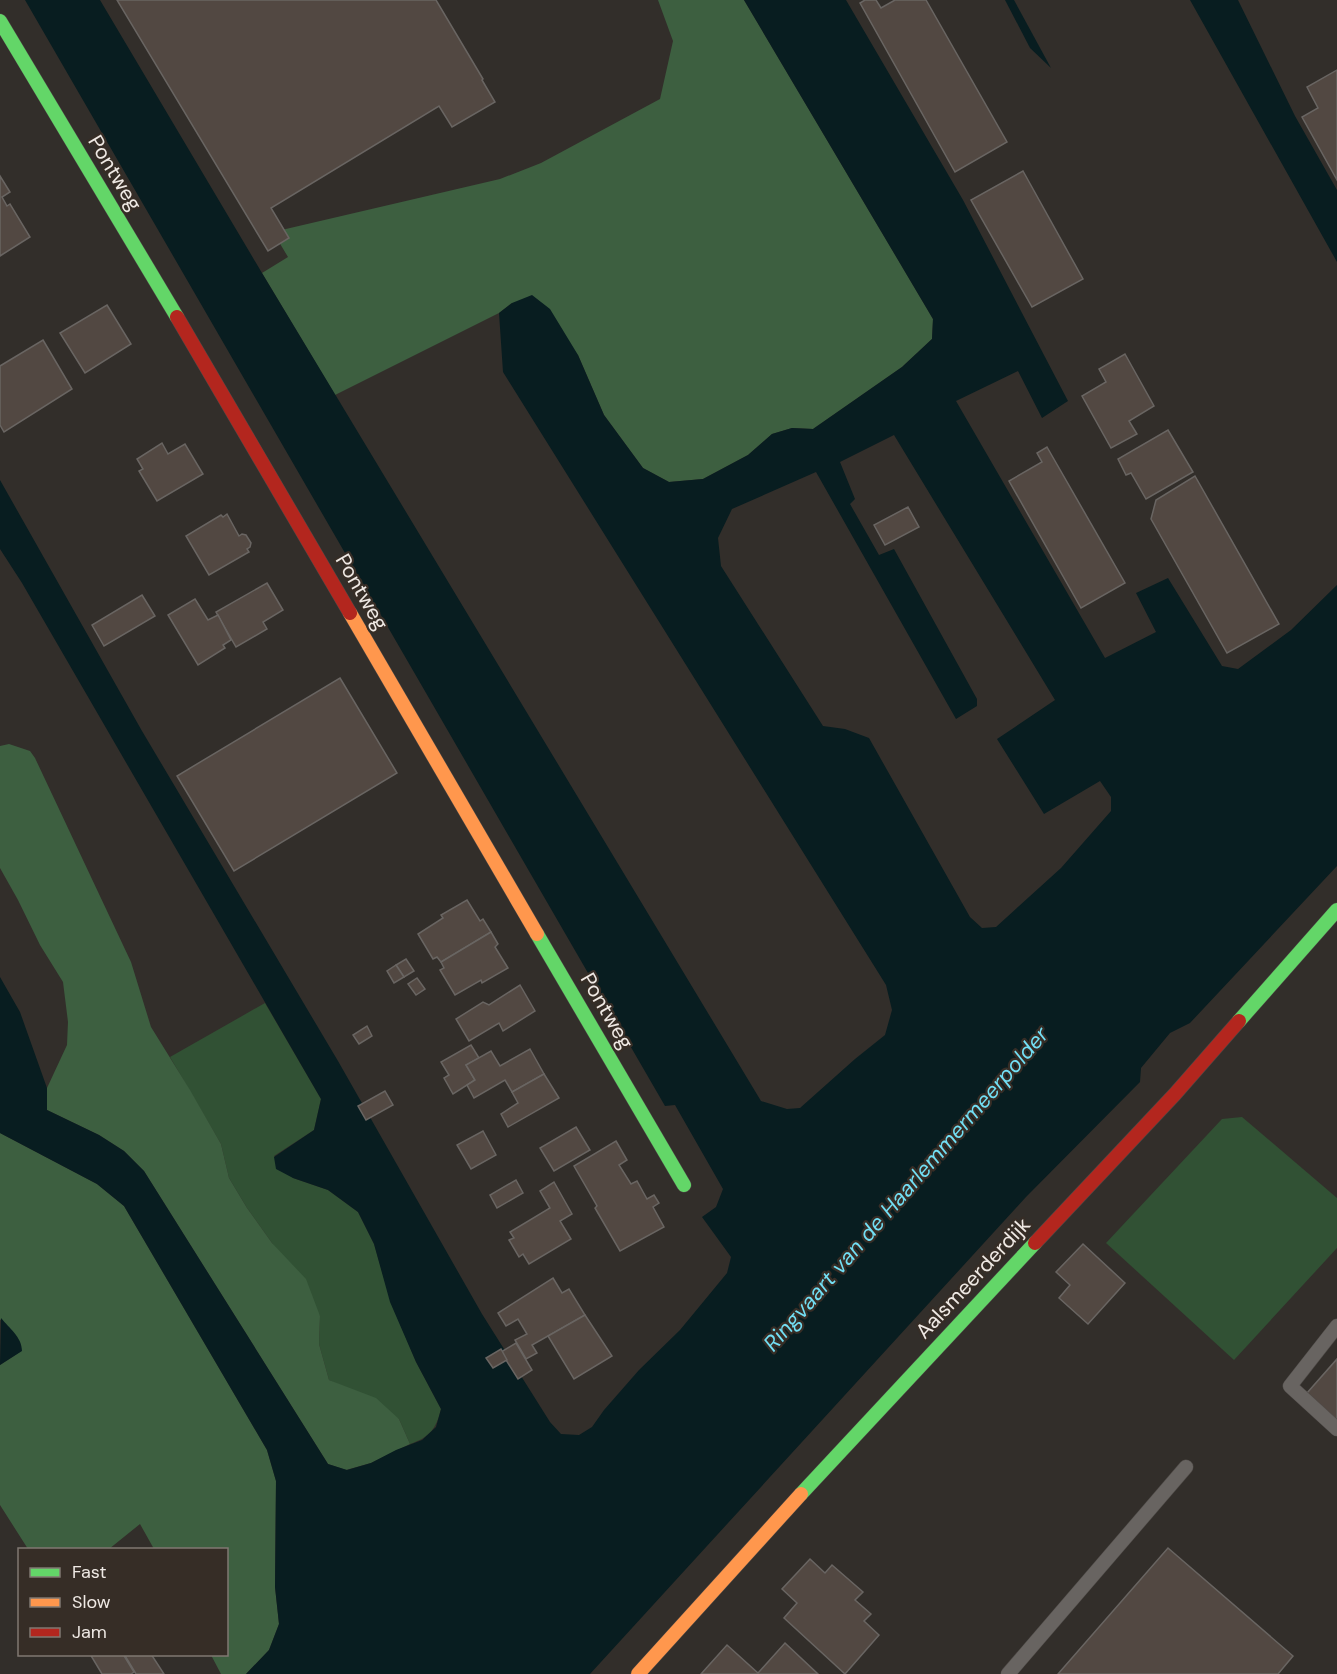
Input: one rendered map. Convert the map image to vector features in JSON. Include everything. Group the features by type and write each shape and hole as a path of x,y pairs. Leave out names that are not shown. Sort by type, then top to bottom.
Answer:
{"street":[{"name":"Pontweg","path":"0,21 188,336 684,1185"},
{"name":"Aalsmeerderdijk","path":"638,1674 813,1480 1175,1094 1337,910"}],"lane":[{"path":"1337,1326 1290,1386 1337,1429"},
{"path":"1008,1674 1186,1467"}],"green space":[{"path":"658,0 744,0 933,319 932,339 902,367 813,429 792,428 772,434 748,455 703,479 669,482 643,468 604,415 578,355 512,303 499,313 335,395 262,273 288,257 273,232 500,179 541,163 660,99 673,41"},
{"path":"9,744 30,751 35,758 131,962 151,1027 221,1144 229,1178 272,1243 306,1279 320,1316 319,1344 329,1380 376,1398 399,1419 410,1444 371,1463 346,1470 328,1464 144,1171 124,1151 99,1135 47,1110 47,1088 67,1045 68,1022 63,982 40,945 0,868 0,746"},
{"path":"265,1003 321,1099 314,1130 274,1156 293,1178 328,1190 358,1212 374,1244 391,1302 416,1362 441,1409 431,1431 410,1444 399,1419 329,1380 319,1344 320,1316 229,1178 221,1144 170,1057"},
{"path":"1242,1117 1337,1198 1337,1248 1234,1360 1106,1243 1222,1119"},
{"path":"0,1133 97,1184 124,1206 267,1450 276,1481 275,1587 279,1624 269,1650 246,1674 221,1674 212,1656 228,1656 228,1548 153,1548 140,1524 110,1548 27,1548 0,1505 0,1365 21,1351 0,1319"}],"water":[{"name":"Ringvaart van de Haarlemmermeerpolder","path":"25,0 100,0 761,1101 787,1109 800,1108 885,1035 892,1010 886,985 503,372 499,313 512,303 532,295 550,309 578,355 604,415 643,468 669,482 703,479 748,455 772,434 792,428 813,429 902,367 932,339 933,319 744,0 846,0 963,200 1068,401 1042,418 1018,371 956,401 1105,658 1156,632 1136,593 1168,578 1222,666 1238,669 1291,630 1337,585 1337,866 1190,1023 1170,1033 1141,1068 1140,1082 1026,1197 590,1674 246,1674 269,1650 279,1624 275,1587 276,1481 267,1450 124,1206 97,1184 0,1133 0,977 20,1012 47,1088 47,1110 99,1135 124,1151 144,1171 328,1464 347,1470 371,1463 422,1440 436,1427 441,1409 416,1362 390,1302 374,1244 358,1212 328,1190 293,1178 276,1169 274,1157 314,1130 321,1099 22,583 0,549 0,480 142,731 338,1061 482,1314 550,1422 561,1434 579,1435 592,1427 639,1370 680,1330 727,1273 731,1257 702,1217 716,1207 723,1189 675,1105 665,1106","holes":["894,435 1055,700 997,739 1044,814 1100,781 1111,797 1111,811 1061,868 996,927 982,928 970,917 869,738 845,729 823,726 721,566 718,538 732,509 816,472 956,719 977,706 977,699 894,549 879,555 850,504 855,499 840,462"]},
{"path":"1005,0 1014,0 1051,68 1030,48"},
{"path":"1190,0 1238,0 1295,116 1337,190 1337,262"},
{"path":"1,1318 17,1337 22,1351 0,1365"}],"building":[{"path":"117,0 436,0 495,102 452,127 439,106 271,208 289,238 268,251"},
{"path":"865,0 876,0 881,8 895,0 926,0 1007,142 955,172 860,3"},
{"path":"1337,70 1337,180 1302,117 1318,108 1307,87"},
{"path":"1023,171 1083,279 1032,307 971,200"},
{"path":"0,176 10,192 2,197 7,206 10,204 30,237 0,256"},
{"path":"107,305 131,344 85,373 60,333"},
{"path":"43,340 72,389 4,432 0,425 0,366"},
{"path":"1125,354 1154,406 1129,421 1137,434 1111,448 1082,396 1106,382 1099,369"},
{"path":"1168,430 1193,472 1146,499 1131,473 1126,475 1118,459"},
{"path":"162,443 168,454 185,444 203,474 157,501 139,471 143,469 137,459"},
{"path":"1047,447 1125,583 1081,608 1009,481 1042,462 1037,453"},
{"path":"1195,476 1279,624 1227,653 1151,519 1156,500"},
{"path":"908,507 919,527 885,545 874,525"},
{"path":"227,514 239,536 246,535 251,543 247,549 249,552 209,575 186,536 221,515 223,517"},
{"path":"267,583 283,610 263,622 267,629 236,647 216,612"},
{"path":"142,595 155,616 104,646 92,625"},
{"path":"195,599 208,620 218,615 231,640 223,645 225,648 198,665 168,615"},
{"path":"340,678 397,773 234,871 177,776"},
{"path":"467,900 480,921 483,919 491,932 441,962 437,957 433,959 418,934 443,918 441,915"},
{"path":"491,932 498,944 495,947 508,968 455,995 440,970 444,968 441,962"},
{"path":"406,959 414,971 404,977 396,965"},
{"path":"396,965 404,977 394,983 387,971"},
{"path":"417,978 425,989 416,995 408,984"},
{"path":"520,985 535,1011 503,1031 499,1023 469,1041 456,1019 483,1002 489,1005"},
{"path":"367,1026 372,1036 359,1044 353,1035"},
{"path":"471,1045 479,1058 466,1065 475,1080 453,1094 444,1078 449,1075 441,1062"},
{"path":"530,1049 544,1074 512,1092 505,1080 474,1098 467,1085 475,1080 466,1065 491,1051 500,1066"},
{"path":"544,1074 559,1098 508,1127 501,1114 518,1103 512,1092"},
{"path":"385,1091 393,1105 366,1120 358,1106"},
{"path":"576,1127 590,1150 554,1171 540,1148"},
{"path":"483,1131 496,1155 471,1169 457,1145"},
{"path":"616,1141 627,1160 619,1165 631,1184 637,1181 647,1199 654,1195 659,1203 653,1207 664,1227 620,1251 574,1166"},
{"path":"516,1180 523,1193 497,1208 490,1195"},
{"path":"554,1182 572,1214 560,1221 571,1239 529,1264 523,1254 519,1257 509,1240 514,1238 510,1232 550,1208 540,1191"},
{"path":"1083,1244 1125,1283 1088,1324 1059,1298 1070,1285 1056,1272"},
{"path":"553,1278 562,1293 569,1289 585,1315 532,1345 537,1353 526,1359 515,1340 527,1334 518,1319 506,1326 498,1313"},
{"path":"585,1315 612,1356 574,1379 548,1336"},
{"path":"516,1343 532,1370 518,1379 501,1352"},
{"path":"501,1349 507,1360 493,1368 486,1358"},
{"path":"1337,1359 1337,1420 1307,1393"},
{"path":"1168,1548 1293,1656 1278,1674 1058,1674"},
{"path":"810,1559 825,1573 832,1565 863,1592 855,1600 871,1614 864,1621 879,1635 845,1674 784,1618 797,1603 782,1589"},
{"path":"785,1643 818,1674 701,1674 727,1645 758,1673"},
{"path":"91,1656 124,1656 134,1672 131,1674 102,1674"},
{"path":"125,1656 152,1656 164,1674 136,1674"}],"traffic: fast":[{"path":"0,21 177,317"},
{"path":"1239,1021 1337,910"},
{"path":"537,934 684,1185"},
{"path":"801,1494 1035,1243"}],"traffic: slow":[{"path":"350,613 537,934"},
{"path":"638,1674 801,1494"}],"traffic: jam":[{"path":"177,317 350,613"},
{"path":"1035,1243 1175,1094 1239,1021"}]}
